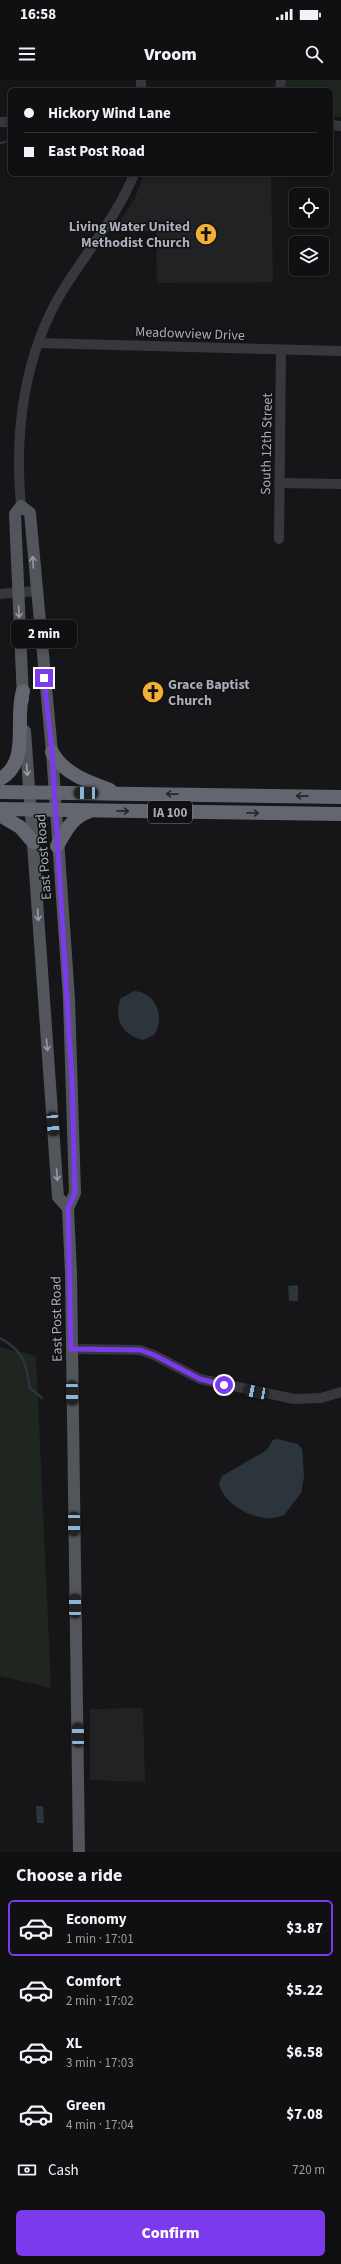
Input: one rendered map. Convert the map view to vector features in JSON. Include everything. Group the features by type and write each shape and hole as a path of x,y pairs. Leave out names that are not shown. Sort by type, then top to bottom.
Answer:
{"highway":[{"path":"0,779 10,774 16,763 19,738 19,702 23,691"},
{"path":"52,752 58,763 79,777 118,793"},
{"name":"IA 100","path":"0,792 341,797"},
{"name":"IA 100","path":"0,809 341,814"},
{"path":"57,846 78,816 94,811"},
{"path":"0,815 20,827 33,842"}],"main road":[{"name":"East Post Road","path":"68,1208 58,1196 29,792 15,514 21,506 30,513 52,752 57,846 69,999 75,1193 68,1208 79,1852"}],"street":[{"name":"East Post Road","path":"21,506 18,462 21,420 27,379 38,343 49,316 63,290 112,217 126,194 133,176"},
{"name":"Meadowview Drive","path":"38,343 341,351"},
{"name":"South 12th Street","path":"279,539 281,350"},
{"path":"279,483 341,484"},
{"path":"0,594 36,591"},
{"path":"71,1349 140,1350 154,1355 200,1379 294,1399 321,1398 341,1392"}],"shaded area":[{"path":"286,80 341,80 341,117 333,117 333,88 286,88"},
{"path":"143,176 271,176 273,282 157,283 156,231 114,231 135,198"},
{"path":"135,991 149,996 157,1007 159,1014 159,1021 154,1035 143,1040 135,1038 124,1030 118,1012 121,998"},
{"path":"298,1285 298,1301 289,1301 288,1286"},
{"path":"0,1347 36,1356 51,1688 0,1676"},
{"path":"277,1439 298,1444 302,1449 304,1477 301,1493 284,1515 270,1518 258,1517 243,1511 230,1502 221,1490 219,1483 222,1476 267,1450 273,1440"},
{"path":"143,1708 145,1782 90,1780 90,1709"},
{"path":"36,1806 43,1806 44,1823 37,1823"}],"waterway":[{"path":"0,143 8,141"},
{"path":"0,1338 19,1353 27,1371 30,1388 42,1398"}],"place":[{"name":"Living Water United Methodist Church","path":"206,234"},
{"name":"Grace Baptist Church","path":"153,692"}],"route":[{"path":"44,678 52,752 57,846 69,999 73,1096 75,1193 68,1208 71,1274 71,1349 140,1350 154,1355 200,1379 224,1385"}]}
